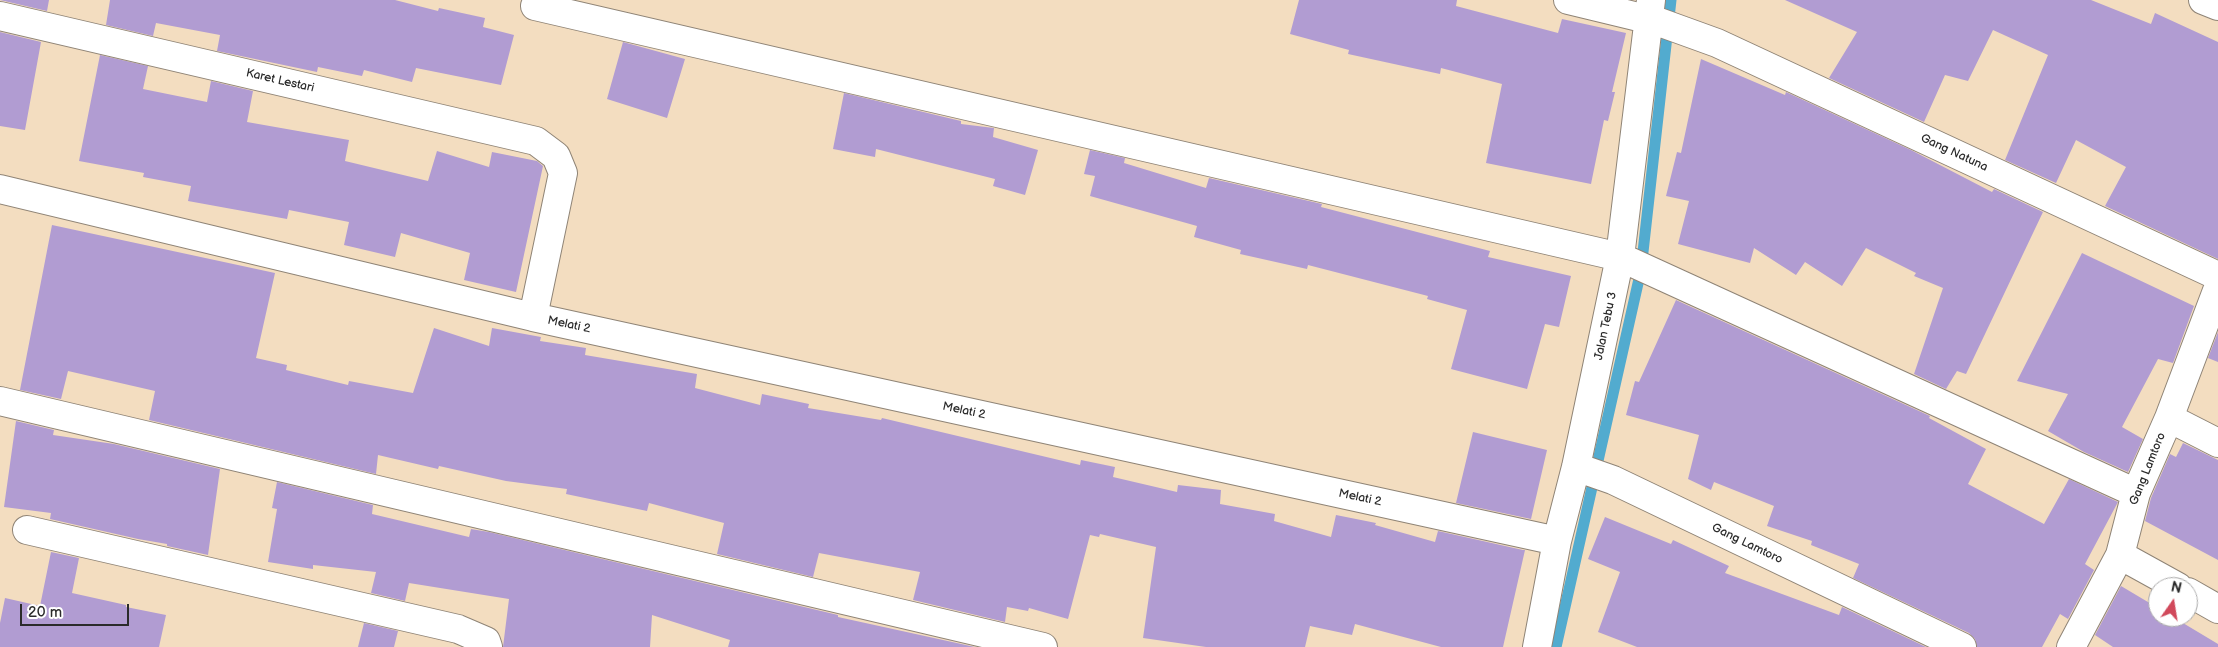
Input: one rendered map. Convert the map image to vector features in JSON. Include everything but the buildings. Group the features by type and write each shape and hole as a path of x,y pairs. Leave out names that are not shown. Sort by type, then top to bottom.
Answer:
{"street":[{"name":"Gang Natuna","path":"1568,0 1652,14 2218,276"},
{"path":"2204,0 2218,6"},
{"path":"535,6 1624,258 2136,493"},
{"name":"Jalan Tebu 3","path":"1537,647 1557,542 1580,469 1624,258 1652,14"},
{"name":"Karet Lestari","path":"0,16 536,140 556,156"},
{"name":"Melati 2","path":"556,156 563,173 533,317 1557,542"},
{"path":"0,190 533,317"},
{"name":"Gang Lamtoro","path":"2071,647 2120,554 2136,493 2169,418 2218,288"},
{"path":"0,402 1043,647"},
{"path":"2169,418 2218,443"},
{"name":"Gang Lamtoro","path":"1580,469 1614,480 1962,647"},
{"path":"27,530 458,629 486,641 488,647"},
{"path":"2120,554 2160,577"},
{"path":"2198,598 2218,609"}],"waterway":[{"path":"1556,647 1641,270 1671,0"}]}
